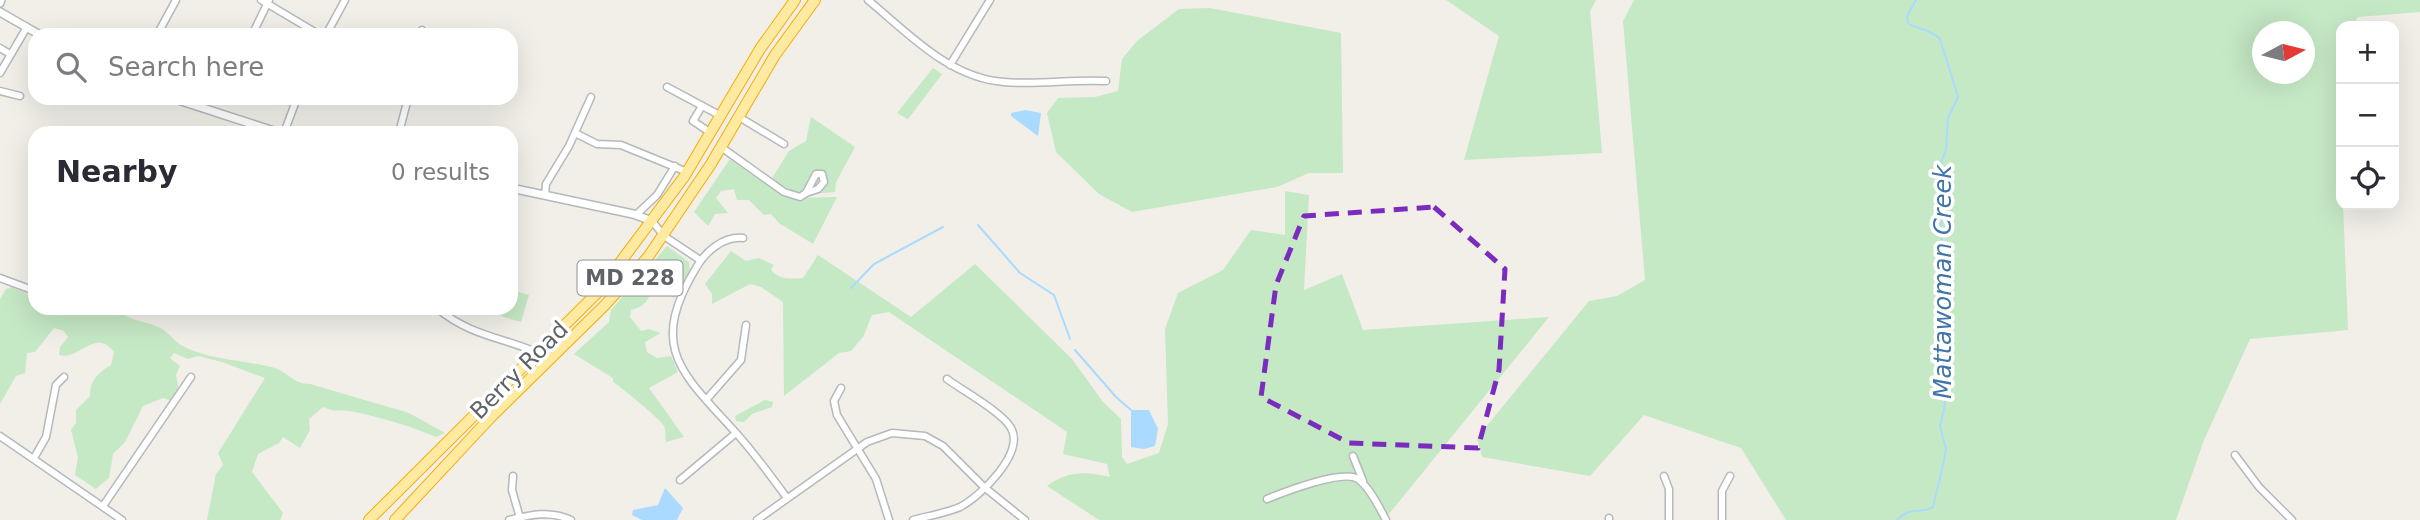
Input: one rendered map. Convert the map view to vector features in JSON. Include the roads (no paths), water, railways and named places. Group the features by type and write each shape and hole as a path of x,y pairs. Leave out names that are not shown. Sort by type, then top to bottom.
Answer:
{"highway":[{"name":"Berry Road","path":"369,520 596,295 687,172 760,49 794,0"},
{"name":"Berry Road","path":"397,519 490,418 606,305 664,236 775,55 815,0"}],"street":[{"path":"161,28 176,0"},
{"path":"331,28 345,0"},
{"path":"950,65 990,0"},
{"path":"255,28 265,1 309,28"},
{"path":"870,1 950,65 971,75 1004,82 1106,81"},
{"path":"0,12 27,27 0,73"},
{"path":"0,48 10,54"},
{"path":"667,87 721,116"},
{"path":"0,91 20,96"},
{"path":"545,195 546,184 575,133 591,97"},
{"path":"194,105 262,126"},
{"path":"287,126 295,105"},
{"path":"401,126 406,105"},
{"path":"702,106 693,121 712,133"},
{"path":"739,117 784,144"},
{"path":"575,133 597,144 621,145 687,172"},
{"path":"721,147 784,192 800,197 806,193"},
{"path":"636,215 657,195 675,166"},
{"path":"518,189 636,215 652,221 664,236 700,260"},
{"path":"743,238 729,239 700,260 677,302 672,336 683,372 787,498"},
{"path":"0,278 28,288"},
{"path":"446,315 464,329 552,359"},
{"path":"706,400 741,360 746,325"},
{"path":"34,458 46,437 56,385 64,377"},
{"path":"103,506 191,377"},
{"path":"914,520 958,508 984,487 1012,456 1015,447 1012,429 947,379"},
{"path":"841,388 834,401 837,415 860,448 876,479 890,520"},
{"path":"680,480 736,433"},
{"path":"757,520 860,448 879,436 892,433 925,436 943,446 984,487 1025,520"},
{"path":"0,436 122,520"},
{"path":"2235,455 2259,487 2292,520"},
{"path":"1353,456 1365,486 1386,520"},
{"path":"513,476 512,490 520,519"},
{"path":"1664,476 1669,489 1669,520"},
{"path":"1722,520 1722,491 1730,476"},
{"path":"1267,499 1335,477 1353,477 1365,486"},
{"path":"509,520 558,514 570,520"}],"water":[{"path":"1025,110 1041,113 1038,136 1011,116 1011,113"},
{"path":"1131,410 1149,410 1158,429 1155,446 1144,449 1131,447"},
{"path":"665,488 683,508 677,520 642,520 632,515 633,510 658,505"}],"waterway":[{"name":"Mattawoman Creek","path":"1897,520 1911,511 1933,507 1946,448 1940,427 1945,404 1940,165 1946,150 1948,118 1958,97 1940,39 1933,33 1908,23 1907,16 1916,0"},
{"path":"978,225 1020,273 1054,295 1070,339"},
{"path":"851,288 874,264 943,227"},
{"path":"1075,350 1131,410"}]}
